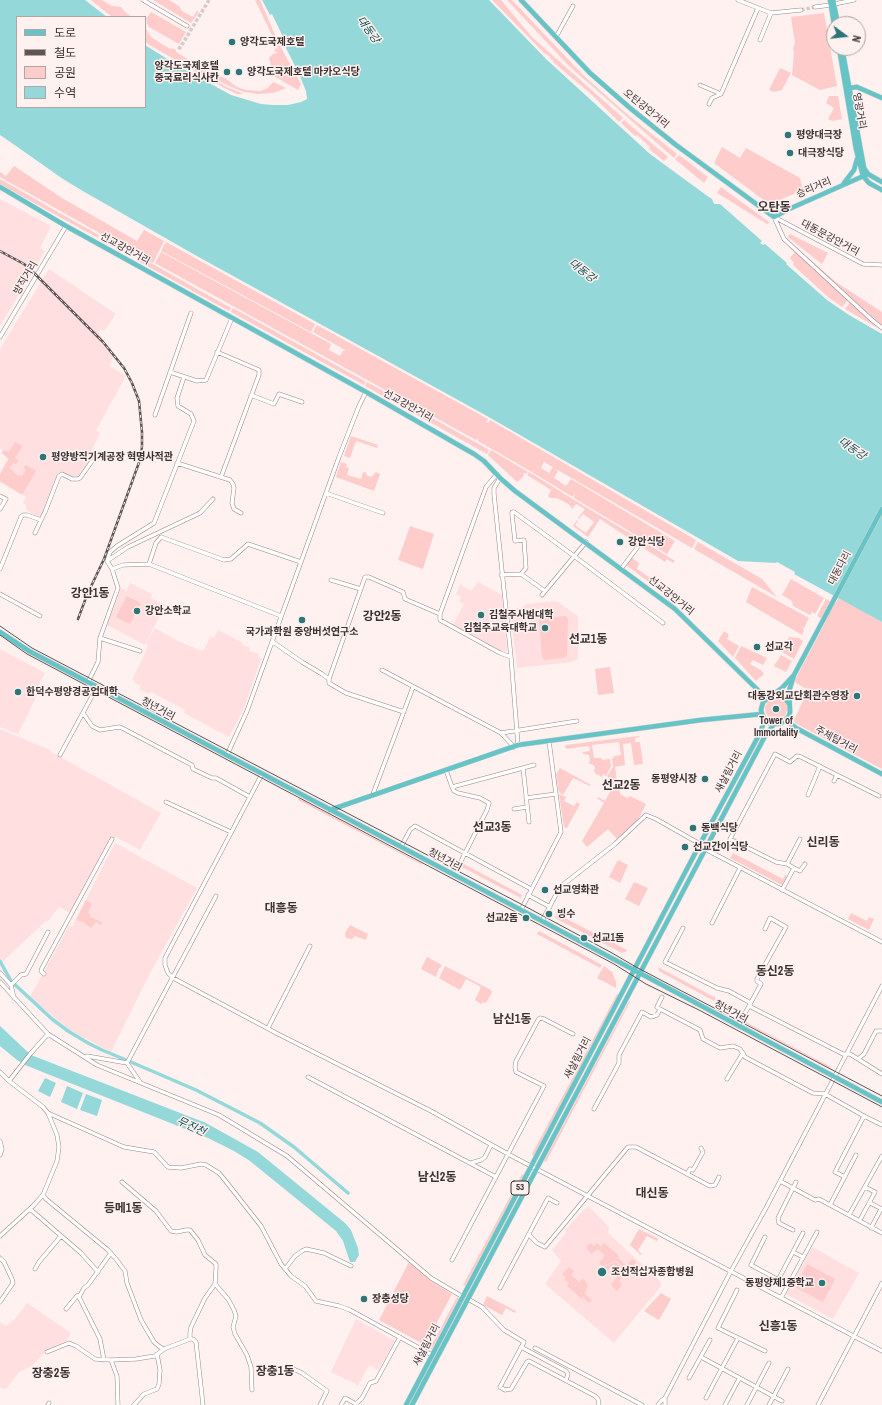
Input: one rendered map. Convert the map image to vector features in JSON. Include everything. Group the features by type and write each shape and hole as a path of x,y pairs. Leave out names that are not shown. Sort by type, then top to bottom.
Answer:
{"main road":[{"name":"오탄강안거리","path":"521,0 590,73 630,108 681,149 774,218"},
{"path":"832,2 833,16"},
{"path":"832,2 836,16"},
{"name":"영광거리","path":"839,56 856,149 863,176"},
{"name":"영광거리","path":"844,56 864,168 868,174"},
{"path":"850,88 856,87 882,98"},
{"path":"842,186 854,170 857,159 856,149"},
{"path":"868,174 882,182"},
{"name":"승리거리","path":"774,218 789,209 868,174"},
{"path":"863,176 869,183 882,190"},
{"name":"선교강안거리","path":"0,187 66,226 366,392 474,454 484,461 515,491 586,542 674,609 766,698"},
{"name":"대동다리","path":"794,675 882,509"},
{"name":"청년거리","path":"0,632 29,651 882,1102"},
{"path":"777,724 765,720 762,714 762,706 766,698 782,688 794,675"},
{"path":"794,675 789,691 789,716 791,724 796,728"},
{"path":"773,695 781,696 789,704"},
{"path":"330,810 516,746 701,720 762,714"},
{"name":"새살림거리","path":"406,1405 432,1355 466,1298 537,1169 764,738 777,724 783,722 789,716"},
{"name":"새살림거리","path":"412,1405 531,1166 759,735 765,720"},
{"name":"주체탑거리","path":"777,724 796,728 882,774"}],"street":[{"path":"143,0 187,26"},
{"path":"525,5 528,0"},
{"path":"738,0 771,13 801,10"},
{"path":"816,7 832,2 854,0"},
{"path":"556,37 573,6"},
{"path":"709,104 712,98 721,94 758,8"},
{"path":"760,40 771,13"},
{"path":"700,85 721,94"},
{"path":"774,218 784,239 882,328"},
{"name":"대동문강안거리","path":"774,218 863,264 882,265"},
{"name":"방직거리","path":"0,337 66,226"},
{"path":"155,415 191,313"},
{"path":"170,372 198,381 206,380 232,318"},
{"path":"218,352 259,370 259,375 221,477"},
{"path":"107,561 110,552 117,546 154,523 194,421 190,414 178,406 178,398 184,377"},
{"path":"226,755 247,711 353,420 366,392"},
{"path":"251,395 274,404 279,394 302,402"},
{"path":"35,533 59,476 62,474 72,479 78,479 92,461"},
{"path":"177,463 230,480 234,484 232,503 234,508 241,513"},
{"path":"498,476 494,488 494,494 501,575 511,657 516,746"},
{"path":"498,476 486,487 440,614 440,620 500,653 511,657"},
{"path":"326,493 383,513"},
{"path":"0,496 6,499 0,509"},
{"path":"107,561 128,547 200,513 213,499"},
{"path":"521,574 526,566 524,540 515,541 512,512 574,556 663,623"},
{"path":"0,569 21,517 23,515 27,515 41,520"},
{"path":"149,564 156,543 161,537 224,560 231,559 248,544 301,562"},
{"path":"542,596 586,542"},
{"path":"621,569 637,548"},
{"path":"88,682 98,662 100,638 118,588 112,569 107,561"},
{"path":"112,569 124,565 149,564 281,616"},
{"path":"501,575 521,574 545,591"},
{"path":"329,679 365,577 369,577 403,592 405,599 440,614"},
{"path":"331,580 361,589"},
{"path":"0,594 40,616"},
{"path":"100,638 140,651"},
{"path":"273,642 329,679 329,683 346,693 404,712"},
{"path":"382,670 501,733 516,746"},
{"path":"374,794 413,686"},
{"path":"60,755 97,687"},
{"path":"83,713 92,726 100,730 119,727 122,728 192,765 193,769 212,778 216,778 250,797"},
{"path":"501,733 577,721"},
{"path":"521,910 561,832 549,741"},
{"path":"805,864 800,871 787,864 776,862 730,839 775,754 790,762 797,756 801,757 879,796"},
{"path":"452,787 534,765"},
{"path":"808,794 820,766"},
{"path":"523,768 529,822"},
{"path":"446,770 454,791 480,798 489,803 487,810 458,867"},
{"path":"262,774 165,958 165,965 173,978 431,1112 882,1351"},
{"path":"834,781 837,775"},
{"path":"526,798 556,794"},
{"path":"166,802 231,832"},
{"path":"514,809 527,807"},
{"path":"542,921 560,887 615,844 646,815 656,819 700,844 705,849 740,868 882,942"},
{"path":"402,847 410,830 415,826 531,890"},
{"path":"44,974 41,971 42,968 112,839"},
{"path":"787,864 800,839"},
{"path":"712,923 740,868"},
{"path":"782,890 794,868"},
{"path":"88,884 93,886"},
{"path":"528,895 550,906"},
{"path":"127,1063 216,896"},
{"path":"738,1026 761,984 757,981 757,979 786,927 770,918 765,929"},
{"path":"682,928 665,962 717,988 729,991 749,1002 752,1007 841,1053 850,1054 882,1074"},
{"path":"12,984 21,975 26,974 48,932"},
{"path":"268,1028 310,946"},
{"path":"0,973 12,984 14,999"},
{"path":"0,982 14,999 48,1034 97,1065 219,1115 287,1156 431,1278 482,1307 504,1330 524,1342 500,1387 505,1390 512,1389 529,1361 595,1396 598,1399 599,1405"},
{"path":"658,1405 665,1398 882,986"},
{"path":"878,995 882,997"},
{"path":"662,997 657,1007 700,1030 703,1039 720,1048 733,1046 743,1053 745,1057 809,1091 813,1093 825,1094 882,1125"},
{"path":"594,1109 619,1063 619,1055 642,1012 651,1017 657,1015 660,1009"},
{"path":"452,1260 544,1086 516,1072 516,1061 540,1018 573,1034"},
{"path":"858,1059 864,1054 876,1031 882,1032"},
{"path":"9,1081 48,1034"},
{"path":"727,1079 743,1053"},
{"path":"84,1056 127,1063 140,1082"},
{"path":"0,1072 9,1081 35,1100 48,1113 124,1147 154,1152 168,1167 181,1168 196,1164 206,1165 219,1173 261,1226 281,1264 291,1276 305,1286 316,1301 350,1310 432,1355"},
{"path":"308,1077 496,1177"},
{"path":"0,1236 43,1195 59,1154 59,1141 48,1113"},
{"path":"845,1177 835,1172 864,1116"},
{"path":"0,1141 2,1149 0,1155"},
{"path":"470,1163 481,1160 485,1157 491,1145"},
{"path":"529,1235 537,1243 545,1246 628,1147 636,1148 712,1187 715,1186 719,1177"},
{"path":"687,1174 690,1169 693,1170 703,1152 701,1148"},
{"path":"830,1205 856,1155"},
{"path":"849,1215 881,1159"},
{"path":"780,1181 815,1200 819,1199 882,1233"},
{"path":"122,1182 156,1211 171,1231 177,1232 188,1230 194,1234 205,1255 216,1264 214,1284 191,1327 190,1339"},
{"path":"794,1230 779,1222 778,1218 796,1182"},
{"path":"861,1218 875,1192 865,1187"},
{"path":"43,1195 111,1253 125,1271 127,1283 141,1320 154,1342 164,1349"},
{"path":"500,1288 548,1198 557,1203"},
{"path":"870,1202 882,1209 871,1228"},
{"path":"30,1209 82,1253 98,1272"},
{"path":"781,1298 817,1232"},
{"path":"778,1280 803,1233"},
{"path":"35,1269 39,1262 62,1236"},
{"path":"765,1237 751,1265 788,1285"},
{"path":"285,1269 295,1256 302,1250 306,1249 331,1256 352,1266"},
{"path":"793,1252 803,1257"},
{"path":"66,1309 77,1296 80,1295 111,1253"},
{"path":"0,1258 10,1273 12,1283 0,1302"},
{"path":"214,1284 228,1299 234,1310 236,1316 233,1328 247,1355 251,1368 252,1390"},
{"path":"818,1405 882,1284"},
{"path":"737,1290 718,1328 765,1351"},
{"path":"80,1295 82,1303 100,1339 104,1360"},
{"path":"341,1405 345,1398 356,1404 362,1398 370,1383 376,1381 400,1337"},
{"path":"706,1398 738,1338"},
{"path":"47,1352 69,1343 95,1359 136,1359 157,1354 164,1349 190,1339"},
{"path":"190,1339 193,1339 196,1345 203,1405"},
{"path":"689,1378 710,1340"},
{"path":"521,1347 566,1371 568,1374 566,1380"},
{"path":"535,1348 642,1405"},
{"path":"134,1405 144,1394 157,1389 160,1384 160,1370 157,1354"},
{"path":"701,1357 782,1401"},
{"path":"111,1360 117,1376 118,1405"},
{"path":"747,1405 769,1363"},
{"path":"287,1366 302,1373 327,1391 320,1405"},
{"path":"769,1405 788,1369"},
{"path":"725,1405 739,1378"},
{"path":"665,1398 665,1405"}],"shaded area":[{"path":"0,199 51,226 40,248 45,251 0,326"},
{"path":"49,269 116,314 104,331 101,329 98,332 102,338 99,341 114,356 109,366 126,376 96,430 100,433 90,454 92,456 82,474 77,478 61,472 59,473 40,518 26,510 26,505 23,503 26,497 0,482 0,472 8,459 1,453 3,450 0,448 0,349"},
{"name":"김철주사범대학","path":"478,582 502,595 507,651 501,651 453,625 464,604 459,602 461,597 456,594 460,584 471,591"},
{"name":"강안소학교","path":"130,583 152,594 151,598 165,605 145,645 107,625 121,588 126,591"},
{"name":"김철주교육대학교","path":"556,601 578,616 578,659 571,662 517,668 510,609 521,608 526,604"},
{"path":"155,628 178,641 199,650 204,650 210,637 214,638 218,630 243,643 242,645 250,648 249,651 259,654 258,657 261,658 260,662 244,708 229,737 184,713 185,710 151,692 149,694 139,689 141,686 134,683 135,681 132,679 148,645 146,644"},
{"name":"한덕수평양경공업대학","path":"0,649 45,673 35,691 38,693 18,734 0,727"},
{"path":"0,729 50,750 51,752 161,813 140,850 116,837 109,841 70,913 59,907 48,921 46,921 2,962 0,958"},
{"path":"115,843 197,888 150,973 111,1052 70,1030 30,997 69,926 72,927"},
{"name":"조선적십자종합병원","path":"588,1206 609,1227 608,1233 661,1282 661,1286 614,1343 545,1284 561,1261 552,1250 567,1232 565,1230"},
{"name":"동평양제1중학교","path":"812,1247 859,1273 833,1319 786,1294"},
{"path":"27,1303 71,1333 66,1341 45,1352 32,1366 19,1372 6,1389 0,1388 0,1322 6,1326 16,1318"},
{"path":"356,1319 395,1341 378,1370 369,1365 358,1385 331,1372"}],"green space":[{"path":"91,0 102,0 112,6 121,7 130,16 111,16"},
{"path":"153,0 169,0 179,6 182,11 193,17 197,11 199,12 191,23"},
{"path":"255,0 260,0 279,44 301,84 298,90 274,76 269,58 273,54 278,53 274,51 276,48 279,50"},
{"path":"492,0 501,0 532,37 623,118 619,122 591,94 553,62 553,60 550,59 551,57 544,53"},
{"path":"507,0 512,0 584,76 629,116 677,154 674,158 569,66"},
{"path":"151,12 186,32 179,44 149,27 146,19"},
{"path":"824,13 826,24 826,56 832,56 837,86 820,90 792,75 793,48 795,43 791,17"},
{"path":"146,29 151,37 170,49 176,50 176,52 209,72 207,75 224,86 244,94 237,94 226,89 146,43"},
{"path":"780,68 791,73 782,90 774,92 769,90"},
{"path":"211,74 225,78 237,87 246,90 260,91 268,88 273,82 286,88 273,93 258,94 244,92 210,76"},
{"path":"829,96 838,96 842,119 833,121 828,119 834,108 826,103"},
{"path":"624,120 668,157 664,161 649,149 650,147 621,123"},
{"path":"722,147 740,158 746,148 800,178 803,190 769,204 714,163"},
{"path":"679,155 708,177 704,183 675,159"},
{"path":"14,166 62,198 137,241 144,230 164,241 153,263 0,177 0,172 6,176"},
{"path":"0,179 99,235 98,238 0,184"},
{"path":"721,187 769,223 767,224 717,193"},
{"path":"790,234 828,253 822,264 789,238 788,237"},
{"path":"166,242 315,324 311,332 161,251"},
{"path":"791,243 836,282 882,312 882,326"},
{"path":"161,252 331,344 329,350 340,356 345,350 313,332 317,325 488,419 486,423 490,420 696,540 692,548 554,468 558,471 554,478 566,486 571,479 675,541 667,554 574,498 575,491 573,497 478,441 478,438 476,440 155,263","holes":["544,462 553,467 549,473 541,468"]},
{"path":"795,252 848,300 842,307 829,298 793,265 794,263 790,258"},
{"path":"142,258 231,308 229,311 140,262"},
{"path":"850,302 876,326 876,327 845,309"},
{"path":"233,308 366,382 364,385 231,312"},
{"path":"367,382 489,450 487,454 365,386"},
{"path":"351,436 378,445 377,448 356,441 350,458 344,456"},
{"path":"15,442 22,446 15,458 18,460 16,464 13,463 9,468 17,475 22,476 26,470 23,468 26,465 36,471 21,494 0,481 0,475 9,459 2,453 4,450 9,452"},
{"path":"491,450 528,472 526,474 524,473 524,476 517,482 488,455"},
{"path":"341,462 347,464 346,467 349,468 347,475 361,479 363,472 367,473 366,475 371,477 376,472 380,474 374,491 336,477"},
{"path":"529,472 643,541 639,545 600,519 588,537 573,526 577,520 578,521 575,525 586,533 594,522 583,514 579,519 578,518 585,509 576,504 572,509 570,505 561,500 550,498 548,496 551,490 527,475"},
{"path":"410,526 434,534 423,569 398,560"},
{"path":"644,542 675,561 673,563 667,559 665,562 640,545"},
{"path":"698,542 762,579 777,597 694,549"},
{"path":"631,557 639,563 637,569 652,579 650,583 626,565"},
{"path":"791,579 824,598 815,614 812,612 810,615 793,606 792,601 782,595"},
{"path":"752,587 809,618 802,635 746,602"},
{"path":"127,596 141,603 130,624 116,617"},
{"path":"839,598 882,622 882,769 795,723 794,720 808,690 796,683 795,680 826,621 817,616 826,599 835,604"},
{"path":"566,616 568,619 567,656 563,658 544,660 542,657 539,619"},
{"path":"724,631 729,635 727,639 739,646 733,657 718,641"},
{"path":"789,637 799,638 803,641 794,659 782,652"},
{"path":"741,646 767,658 763,665 753,660 750,664 762,671 764,674 756,681 735,658"},
{"path":"781,655 792,661 786,672 774,666"},
{"path":"610,667 614,693 598,695 595,669"},
{"path":"776,698 784,701 787,709 784,717 776,720 768,717 765,709 768,701"},
{"path":"640,737 635,738 635,742 640,742 643,764 634,765 631,743 623,744 625,765 615,767 617,782 613,790 614,791 616,787 619,787 620,794 627,798 630,796 646,804 638,820 617,839 608,829 587,847 582,841 604,803 597,798 598,797 605,801 614,784 608,780 609,778 607,776 613,767 612,758 614,758 614,756 621,755 619,742 592,745 594,758 601,758 602,760 610,759 611,766 606,776 603,774 602,777 594,771 594,765 589,764 589,755 583,754 583,752 590,751 589,746 566,749 565,745"},
{"path":"560,768 591,785 590,786 573,778 563,795 559,792 556,775"},
{"path":"559,794 566,797 564,801 574,806 577,802 580,804 567,828 564,827"},
{"path":"299,798 422,864 422,865 298,800"},
{"path":"733,853 783,879 785,875 787,876 782,885 730,858"},
{"path":"618,860 628,865 620,883 609,877"},
{"path":"462,863 522,895 521,898 460,866"},
{"path":"634,882 648,888 639,906 625,899"},
{"path":"86,900 92,904 88,913 91,915 90,917 102,922 101,925 96,922 91,928 83,922 76,920"},
{"path":"851,913 867,921 869,917 874,919 869,930 848,919"},
{"path":"557,914 627,951 622,953 555,918"},
{"path":"350,925 368,934 366,940 355,936 352,939 346,938 345,933"},
{"path":"539,931 602,965 600,968 537,934"},
{"path":"427,957 442,965 439,968 436,977 421,969"},
{"path":"445,966 491,990 492,992 486,1003 483,1002 481,1004 475,1000 481,987 466,979 460,990 439,978"},
{"path":"604,966 612,972 616,982 616,988 597,978"},
{"path":"658,967 716,998 714,1001 659,971"},
{"path":"617,994 619,995 534,1156 532,1154"},
{"path":"629,1001 630,1002 546,1162 544,1161"},
{"path":"742,1020 831,1067 830,1068 741,1021"},
{"path":"522,1174 524,1175 465,1286 463,1285"},
{"path":"639,1229 659,1239 657,1241 647,1236 638,1250 642,1254 641,1255 630,1245"},
{"path":"590,1243 594,1246 597,1243 601,1247 604,1243 619,1256 618,1258 626,1266 632,1259 636,1262 628,1271 616,1261 603,1266 599,1263 604,1255 598,1249 592,1254 586,1248"},
{"path":"409,1262 431,1281 452,1294 425,1345 379,1320"},
{"path":"616,1262 627,1272 619,1281 622,1285 617,1291 611,1285 617,1277 613,1273 618,1267 613,1264 604,1275 601,1273 603,1267"},
{"path":"807,1264 835,1279 823,1302 795,1287"},
{"path":"569,1267 574,1271 571,1275 579,1282 583,1279 588,1284 585,1294 592,1300 589,1303 567,1286 569,1283 564,1279 566,1277 562,1274"},
{"path":"661,1293 671,1299 659,1320 644,1311"},
{"path":"487,1296 516,1311 515,1313 506,1308 502,1315 483,1305"},
{"path":"457,1297 459,1298 432,1349 429,1350"}],"water":[{"name":"대동강","path":"0,0 85,0 106,16 16,16 16,108 146,108 146,46 180,67 231,95 261,104 273,105 288,105 307,99 306,91 299,74 281,38 283,37 272,14 270,15 262,0 489,0 546,59 650,154 712,199 714,204 720,204 762,241 760,243 763,245 765,244 827,300 882,334 882,622 794,574 795,572 777,562 738,561 487,416 195,255 81,190 0,135"},
{"name":"무진천","path":"0,1026 31,1055 206,1123 258,1152 345,1223 351,1230 358,1248 359,1255 355,1262 350,1262 343,1241 336,1231 250,1161 208,1138 25,1065 0,1046"},
{"path":"45,1078 56,1083 50,1097 38,1091"},
{"path":"67,1086 83,1093 77,1109 61,1102"},
{"path":"86,1094 102,1100 97,1116 80,1110"}],"waterway":[{"path":"0,961 11,981 52,1019 88,1043 126,1060"},
{"path":"131,1062 196,1090 260,1123 294,1147 348,1193"}],"tunnel":[{"path":"178,47 180,48 209,0"},
{"path":"801,10 815,7"}],"tram line":[{"path":"0,626 32,648 519,903 636,967 882,1096"},
{"path":"0,635 27,654 614,964 646,984 699,1010 882,1107"}],"railway":[{"path":"0,251 24,264 30,269 103,342 124,368 139,401 142,432 141,457 104,559 87,595 78,619"}],"place":[{"name":"양각도국제호텔","path":"232,42"},
{"name":"양각도국제호텔 중국료리식사칸","path":"227,72"},
{"name":"양각도국제호텔 마카오식당","path":"239,72"},
{"name":"평양대극장","path":"788,135"},
{"name":"대극장식당","path":"790,153"},
{"name":"평양방직기계공장 혁명사적관","path":"43,457"},
{"name":"강안식당","path":"620,542"},
{"name":"강안소학교","path":"137,611"},
{"name":"김철주사범대학","path":"481,615"},
{"name":"국가과학원 중앙버섯연구소","path":"302,620"},
{"name":"김철주교육대학교","path":"545,628"},
{"name":"선교각","path":"757,647"},
{"name":"한덕수평양경공업대학","path":"18,692"},
{"name":"대동강외교단회관수영장","path":"857,696"},
{"name":"Tower of Immortality","path":"776,709"},
{"name":"동평양시장","path":"705,779"},
{"name":"동백식당","path":"693,828"},
{"name":"선교간이식당","path":"685,847"},
{"name":"선교영화관","path":"545,890"},
{"name":"빙수","path":"549,914"},
{"name":"선교2돔","path":"526,918"},
{"name":"선교1돔","path":"584,938"},
{"name":"조선적십자종합병원","path":"602,1272"},
{"name":"동평양제1중학교","path":"822,1283"},
{"name":"장충성당","path":"364,1299"}],"district":[{"name":"오탄동","path":"774,208"},
{"name":"강안1동","path":"90,594"},
{"name":"강안2동","path":"382,617"},
{"name":"선교1동","path":"588,640"},
{"name":"선교2동","path":"621,786"},
{"name":"선교3동","path":"492,828"},
{"name":"신리동","path":"823,843"},
{"name":"대흥동","path":"281,909"},
{"name":"동신2동","path":"775,972"},
{"name":"남신1동","path":"512,1020"},
{"name":"남신2동","path":"437,1178"},
{"name":"대신동","path":"652,1194"},
{"name":"등메1동","path":"123,1209"},
{"name":"신흥1동","path":"778,1327"},
{"name":"장충1동","path":"275,1372"},
{"name":"장충2동","path":"51,1374"}]}
